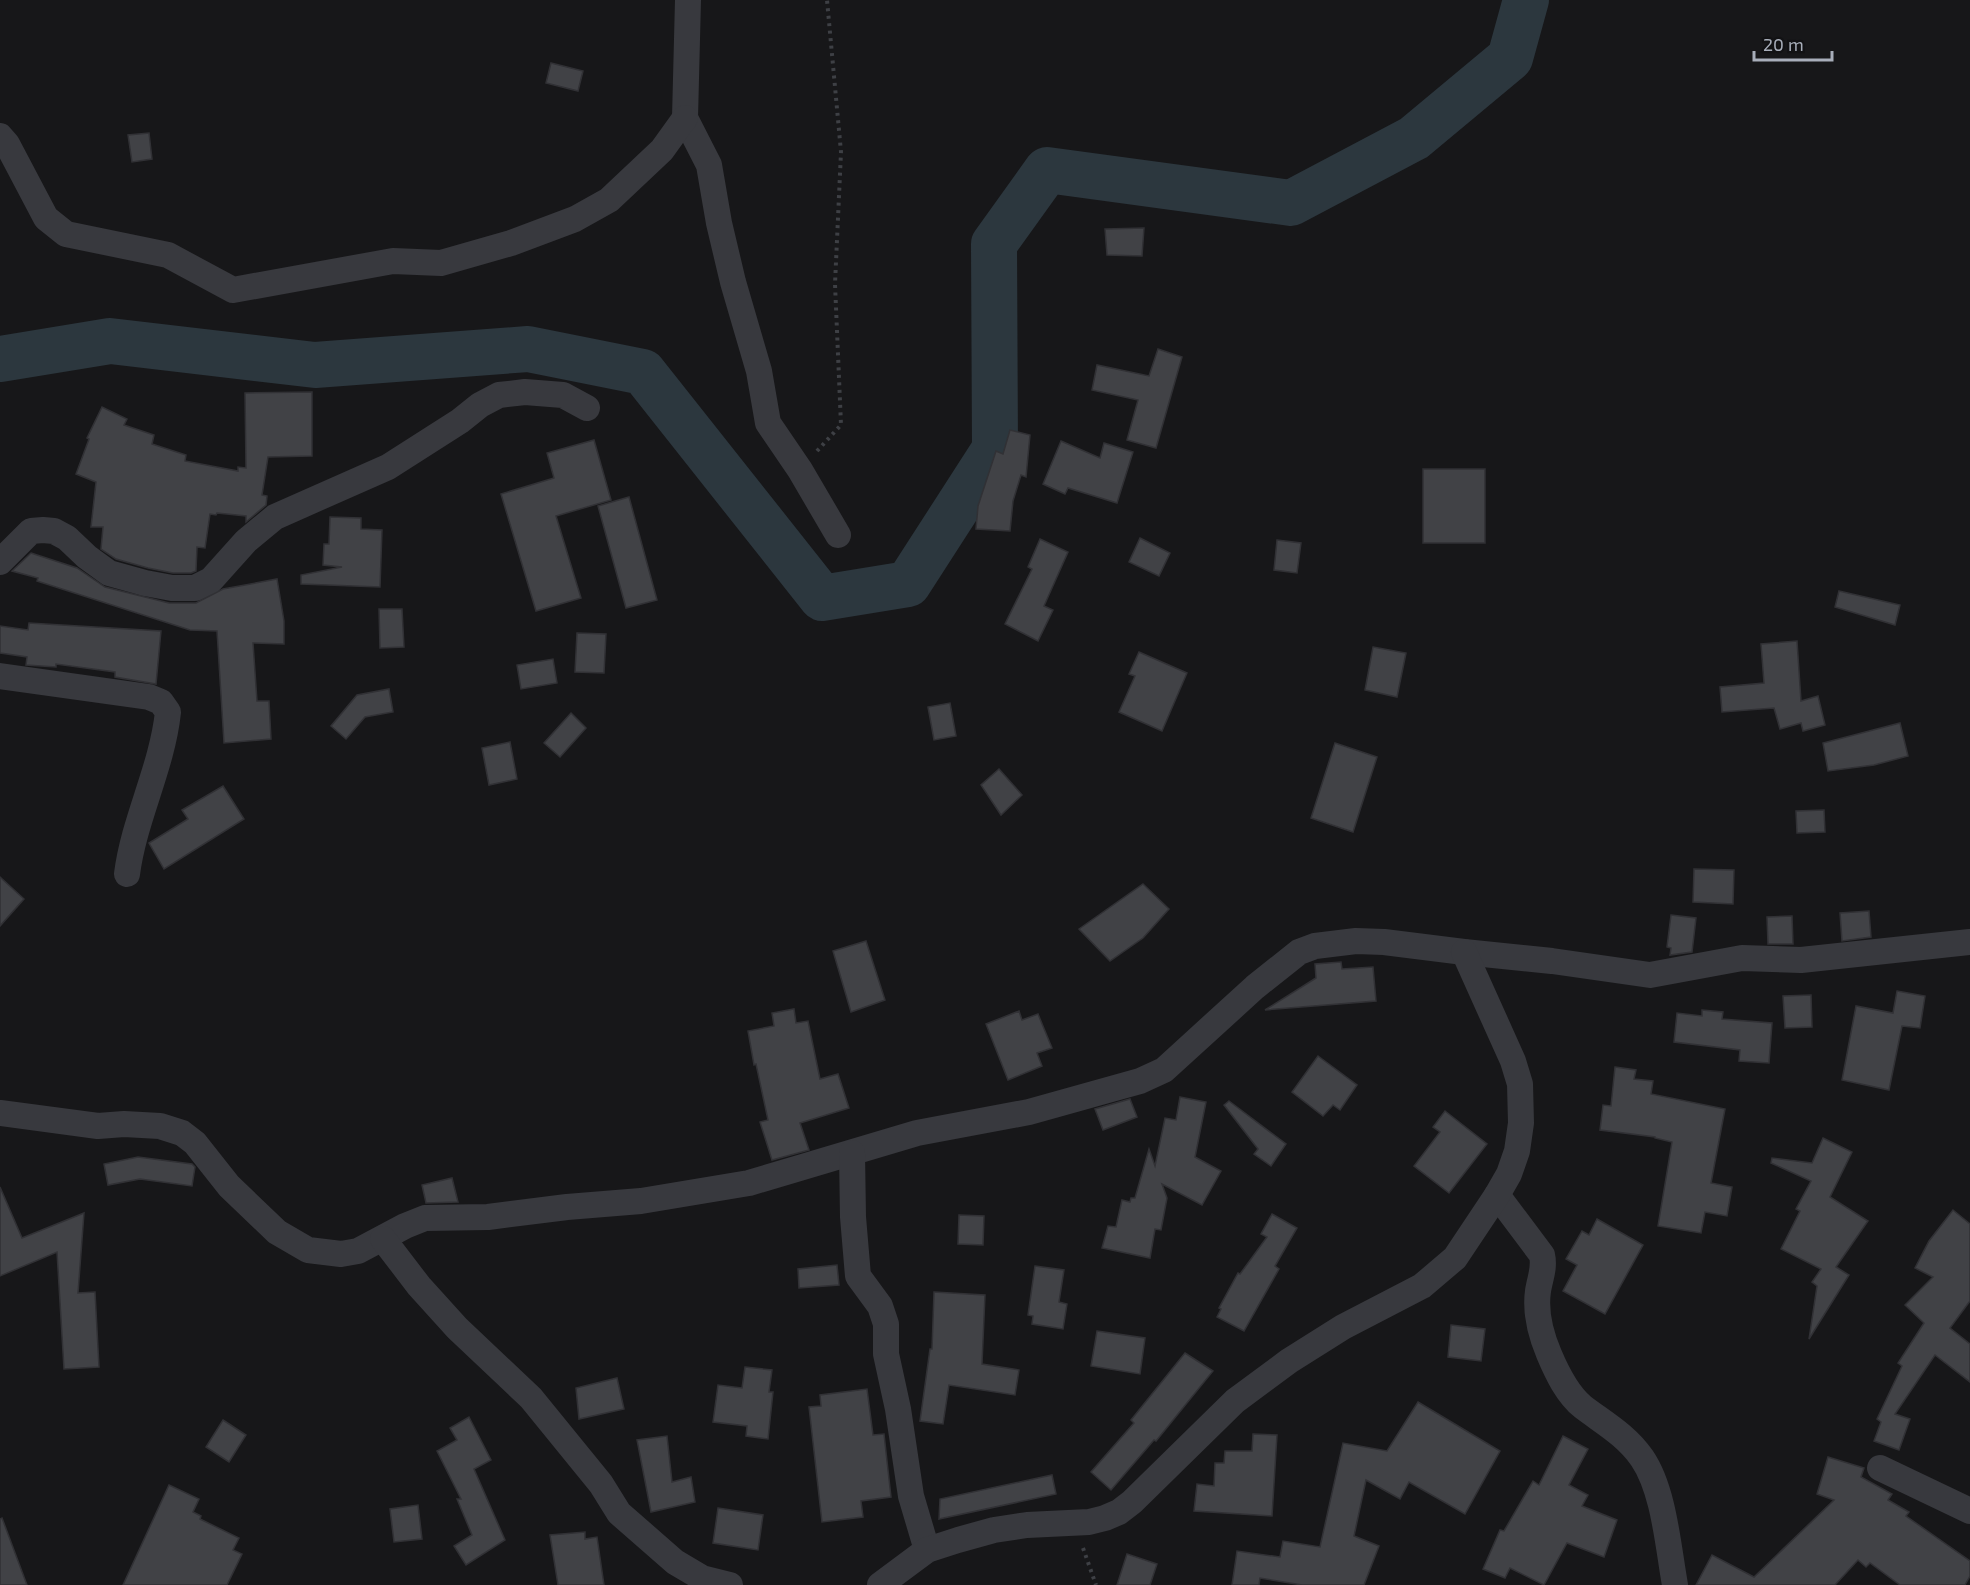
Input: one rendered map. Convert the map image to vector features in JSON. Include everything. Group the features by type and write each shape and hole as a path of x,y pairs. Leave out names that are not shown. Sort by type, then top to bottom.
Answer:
{"street":[{"path":"687,0 685,118 709,165 719,223 733,282 759,371 768,423 800,470 838,535"},
{"path":"0,136 7,144 46,218 66,234 168,255 233,290 393,261 441,263 511,243 575,219 609,200 662,150 685,118"},
{"path":"0,562 31,531 54,531 109,573 172,588 195,588 212,580 246,541 275,517 388,467 460,421 480,405 499,395 525,392 563,395 587,408"},
{"path":"0,676 149,697 161,702 168,712 153,778 131,847 127,874"},
{"path":"0,1113 98,1126 124,1124 160,1126 182,1133 195,1143 229,1186 264,1221 308,1250 342,1254 358,1251 425,1218 488,1217 567,1206 640,1201 749,1183 917,1132 1029,1112 1140,1081 1164,1070 1255,987 1299,952 1315,946 1356,941 1384,942 1552,961 1650,975 1742,957 1801,960 1970,942"},
{"path":"880,1585 927,1550 994,1530 1027,1525 1089,1522 1119,1512 1235,1401 1289,1361 1343,1327 1422,1286 1455,1258 1497,1196 1509,1174 1517,1151 1521,1123 1520,1084 1513,1060 1464,952"},
{"path":"852,1153 853,1217 858,1276 880,1306 886,1324 886,1354 898,1409 911,1496 927,1550"},
{"path":"1497,1196 1542,1256 1544,1265 1538,1293 1540,1327 1566,1389 1582,1406 1612,1427 1629,1443 1642,1458 1656,1488 1675,1585"},
{"path":"383,1239 419,1286 457,1328 531,1398 601,1484 620,1513 675,1562 702,1578 730,1585"},
{"path":"1880,1468 1970,1511"}],"path":[{"path":"800,470 842,425 835,284 841,152 827,0"},
{"path":"1071,1522 1089,1562 1096,1585"}],"building":[{"path":"551,63 583,71 578,91 546,83"},
{"path":"149,133 152,159 132,162 128,135"},
{"path":"1144,228 1142,256 1107,255 1105,229"},
{"path":"1158,349 1182,357 1156,448 1127,440 1138,400 1092,390 1097,365 1149,376"},
{"path":"312,392 312,456 268,457 262,495 267,496 266,505 246,522 246,516 210,514 205,548 197,547 196,571 173,573 148,568 116,559 101,549 103,527 91,527 96,482 76,474 89,439 87,438 102,407 127,419 124,425 154,435 152,444 186,455 185,461 238,471 238,467 246,468 245,393"},
{"path":"1010,430 1030,435 1026,477 1021,475 1013,501 1010,531 976,529 978,506 996,451 1003,454"},
{"path":"594,440 611,500 556,516 581,598 536,611 501,494 554,478 547,453"},
{"path":"1061,441 1100,458 1104,443 1133,452 1117,503 1068,488 1065,494 1043,484"},
{"path":"1423,469 1485,469 1485,543 1423,543"},
{"path":"629,497 657,600 626,608 598,506"},
{"path":"330,517 361,518 361,529 382,530 380,587 301,584 301,575 342,567 323,565 324,544 329,544"},
{"path":"1140,538 1170,553 1159,576 1129,562"},
{"path":"1040,539 1068,552 1044,606 1053,610 1038,641 1005,624 1032,569 1028,567"},
{"path":"1277,540 1301,543 1297,573 1274,570"},
{"path":"31,553 77,568 105,587 169,603 196,603 223,589 277,579 284,621 284,644 253,643 257,701 269,701 271,739 224,743 217,631 190,630 12,571"},
{"path":"1839,591 1900,605 1895,625 1835,607"},
{"path":"379,609 402,609 404,647 380,648"},
{"path":"29,623 161,631 156,684 115,677 115,672 56,664 56,667 26,665 27,657 0,653 0,626 28,630"},
{"path":"577,633 606,634 604,673 575,672"},
{"path":"1797,641 1801,701 1818,696 1825,725 1803,731 1801,723 1780,729 1774,708 1722,712 1720,687 1764,683 1761,644"},
{"path":"1373,647 1406,653 1397,697 1365,690"},
{"path":"1139,652 1187,673 1162,731 1119,712 1135,676 1129,674"},
{"path":"553,659 557,683 521,689 517,665"},
{"path":"389,689 393,712 365,717 346,739 331,726 357,695"},
{"path":"950,703 956,736 934,740 928,707"},
{"path":"571,713 586,728 560,757 544,743"},
{"path":"1900,723 1908,756 1874,765 1828,771 1823,743"},
{"path":"510,742 517,779 489,785 482,748"},
{"path":"1335,743 1377,757 1353,832 1311,818"},
{"path":"999,769 1022,795 1001,815 981,785"},
{"path":"223,786 244,819 164,869 149,843 188,819 182,810"},
{"path":"1824,810 1825,832 1797,833 1796,811"},
{"path":"1694,869 1734,870 1733,904 1693,902"},
{"path":"0,877 24,899 0,926"},
{"path":"1143,884 1169,909 1143,938 1110,961 1079,929"},
{"path":"1869,911 1871,937 1842,941 1840,913"},
{"path":"1671,915 1696,918 1692,952 1670,955 1671,948 1667,947"},
{"path":"1792,916 1793,944 1768,944 1767,917"},
{"path":"866,941 885,1000 851,1012 833,951"},
{"path":"1341,962 1342,969 1373,967 1376,1001 1265,1010 1316,978 1315,964"},
{"path":"1897,991 1925,996 1920,1028 1902,1026 1889,1090 1842,1080 1856,1006 1893,1013"},
{"path":"1811,995 1812,1027 1785,1028 1783,996"},
{"path":"794,1009 796,1023 808,1021 820,1079 838,1074 849,1108 800,1123 809,1150 772,1160 760,1122 768,1120 748,1031 774,1026 772,1013"},
{"path":"1702,1010 1723,1012 1722,1019 1772,1023 1769,1063 1739,1061 1740,1050 1674,1042 1677,1013 1702,1016"},
{"path":"1019,1011 1022,1020 1038,1014 1052,1048 1037,1053 1042,1066 1008,1080 986,1024"},
{"path":"1318,1056 1357,1085 1340,1110 1333,1105 1323,1116 1292,1092"},
{"path":"1615,1067 1636,1070 1634,1079 1653,1081 1651,1094 1725,1109 1711,1183 1732,1187 1727,1216 1705,1212 1701,1233 1658,1226 1672,1142 1655,1137 1600,1130 1603,1105 1611,1106"},
{"path":"1180,1097 1206,1102 1195,1157 1221,1171 1202,1205 1162,1184 1167,1198 1161,1230 1155,1229 1150,1258 1102,1248 1108,1226 1116,1227 1122,1200 1130,1202 1131,1198 1135,1198 1149,1149 1155,1166 1165,1118 1176,1120"},
{"path":"1130,1099 1137,1117 1103,1130 1095,1109"},
{"path":"1229,1101 1286,1144 1271,1166 1254,1154 1258,1149 1224,1105"},
{"path":"1445,1111 1487,1144 1449,1193 1414,1166 1440,1132 1433,1127"},
{"path":"1823,1138 1852,1152 1830,1197 1868,1221 1836,1267 1849,1275 1809,1339 1817,1286 1812,1282 1821,1269 1781,1249 1800,1211 1796,1209 1811,1181 1771,1163 1772,1158 1812,1163"},
{"path":"138,1157 192,1164 195,1167 192,1186 140,1179 108,1185 104,1164"},
{"path":"452,1178 458,1202 426,1203 422,1185"},
{"path":"0,1187 22,1238 84,1213 78,1293 95,1292 99,1367 64,1369 57,1252 0,1276"},
{"path":"1953,1210 1970,1224 1970,1301 1950,1328 1970,1344 1970,1382 1935,1355 1895,1414 1910,1419 1899,1450 1874,1441 1881,1422 1877,1419 1902,1366 1898,1363 1924,1323 1905,1305 1933,1277 1915,1268 1929,1241"},
{"path":"1272,1214 1297,1228 1275,1266 1279,1269 1244,1331 1217,1317 1221,1309 1219,1308 1238,1273 1240,1274 1267,1237 1261,1234"},
{"path":"959,1215 984,1216 983,1245 958,1244"},
{"path":"1597,1219 1643,1245 1605,1314 1563,1291 1577,1265 1566,1259 1582,1231 1589,1235"},
{"path":"837,1265 839,1285 799,1288 798,1269"},
{"path":"1035,1266 1064,1270 1059,1302 1067,1304 1063,1329 1032,1324 1033,1316 1028,1315"},
{"path":"934,1292 985,1295 982,1364 1019,1370 1015,1395 949,1385 943,1424 920,1421 930,1349 932,1349"},
{"path":"1451,1325 1485,1329 1481,1361 1448,1357"},
{"path":"1097,1331 1145,1338 1140,1374 1091,1366"},
{"path":"1185,1353 1213,1371 1156,1441 1154,1440 1111,1490 1091,1472 1134,1423 1131,1420"},
{"path":"745,1367 772,1370 769,1392 773,1392 768,1439 746,1436 747,1426 713,1422 718,1385 742,1388"},
{"path":"617,1378 624,1409 579,1419 576,1388"},
{"path":"867,1389 873,1435 884,1434 891,1497 861,1501 863,1517 822,1522 809,1407 821,1406 820,1395"},
{"path":"1418,1402 1500,1451 1465,1514 1409,1482 1400,1499 1366,1480 1354,1536 1379,1546 1364,1585 1302,1585 1260,1578 1259,1585 1232,1585 1237,1551 1280,1557 1283,1541 1320,1547 1343,1443 1387,1451"},
{"path":"469,1417 491,1460 474,1469 505,1540 466,1565 454,1546 472,1535 457,1499 461,1499 437,1451 457,1440 450,1428"},
{"path":"223,1420 246,1435 229,1462 206,1447"},
{"path":"1253,1434 1277,1435 1272,1516 1194,1511 1197,1484 1214,1486 1215,1463 1224,1463 1225,1451 1252,1451"},
{"path":"667,1436 672,1482 691,1477 695,1502 651,1512 637,1440"},
{"path":"1563,1436 1588,1449 1569,1485 1588,1495 1582,1506 1617,1520 1604,1557 1567,1543 1544,1585 1510,1568 1505,1578 1483,1569 1500,1530 1504,1531 1533,1481 1539,1485"},
{"path":"1828,1457 1864,1468 1861,1477 1892,1494 1888,1500 1909,1512 1906,1516 1970,1561 1970,1576 1965,1585 1900,1585 1870,1563 1866,1567 1858,1560 1835,1585 1696,1585 1712,1555 1754,1577 1834,1500 1817,1494"},
{"path":"1052,1475 1056,1494 939,1519 940,1499"},
{"path":"169,1485 199,1499 193,1512 201,1516 200,1519 239,1538 233,1550 242,1554 227,1585 123,1585"},
{"path":"418,1505 422,1539 394,1542 390,1509"},
{"path":"718,1508 763,1515 758,1550 713,1543"},
{"path":"2,1518 27,1585 0,1585 0,1519"},
{"path":"585,1532 585,1539 597,1537 604,1585 558,1585 550,1535"},
{"path":"1127,1554 1157,1564 1150,1585 1117,1585"}],"waterway":[{"path":"0,359 110,341 315,365 528,349 643,372 822,598 908,584 995,449 994,244 1047,170 1291,203 1414,138 1510,58 1526,0"}]}
